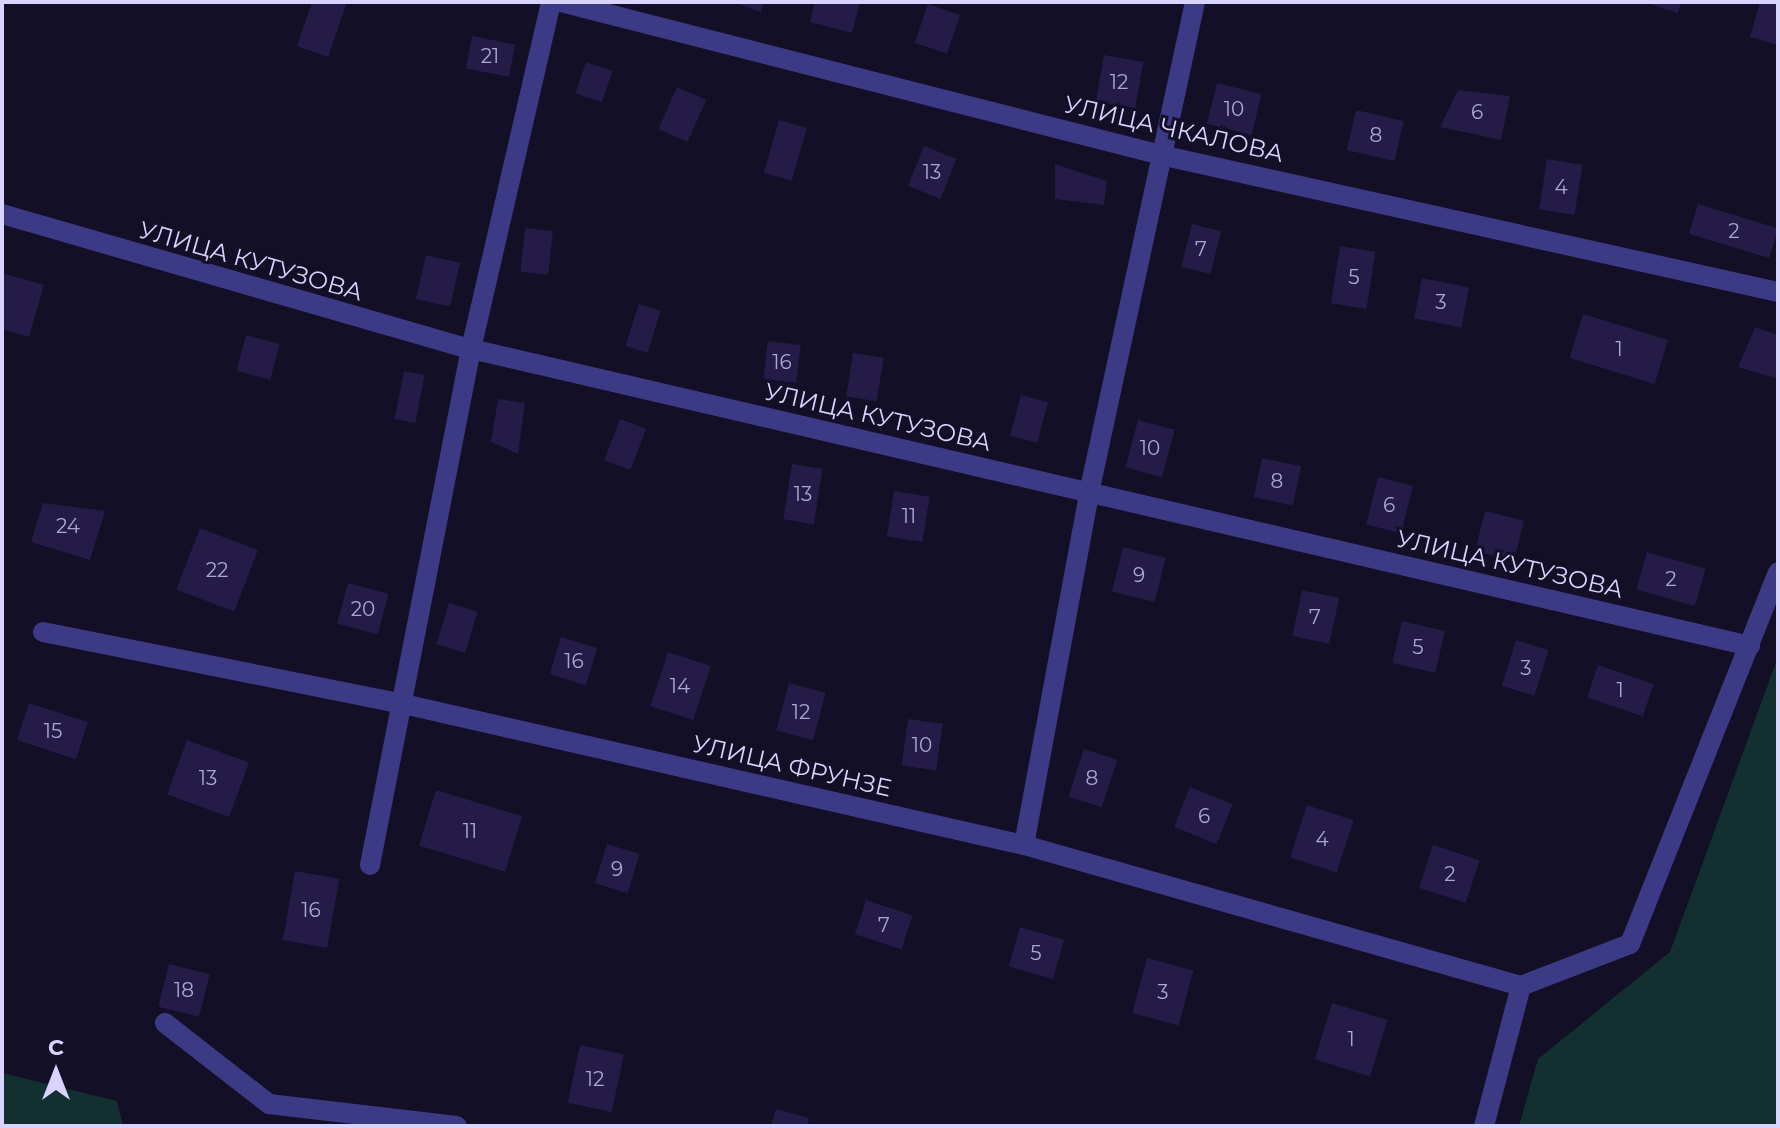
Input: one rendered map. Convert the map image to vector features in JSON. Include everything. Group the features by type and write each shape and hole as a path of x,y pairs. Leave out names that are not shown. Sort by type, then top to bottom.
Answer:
{"street":[{"path":"370,865 399,703 471,349 551,2"},
{"name":"УЛИЦА ЧКАЛОВА","path":"561,2 1165,156 1778,292"},
{"path":"1024,845 1089,493 1165,156 1195,2"},
{"name":"УЛИЦА КУТУЗОВА","path":"2,214 471,349 1750,646"},
{"path":"1484,1126 1521,986 1630,944 1778,572"},
{"name":"УЛИЦА ФРУНЗЕ","path":"43,632 399,703 1024,845 1521,986"},
{"path":"165,1023 269,1104 457,1126"}],"green space":[{"path":"1778,657 1778,1126 1519,1126 1538,1059 1670,952"},
{"path":"2,1073 117,1101 123,1126 2,1126"}],"building":[{"path":"312,2 347,2 328,57 297,46"},
{"path":"732,2 764,2 761,12"},
{"path":"815,2 860,2 852,33 810,22"},
{"path":"1644,2 1681,2 1678,13"},
{"path":"1760,2 1778,2 1778,45 1750,37"},
{"path":"928,4 960,15 947,54 915,43"},
{"path":"472,36 515,44 509,77 466,68"},
{"path":"1104,55 1143,62 1135,108 1096,101"},
{"path":"586,62 612,71 602,102 575,93"},
{"path":"1217,83 1262,94 1251,135 1207,124"},
{"path":"677,87 706,100 688,142 658,129"},
{"path":"1458,90 1510,96 1501,140 1440,127"},
{"path":"1356,110 1404,121 1395,161 1347,150"},
{"path":"779,120 807,128 792,181 764,173"},
{"path":"924,146 956,159 940,199 908,186"},
{"path":"1547,159 1583,165 1575,215 1539,209"},
{"path":"1055,164 1107,181 1104,205 1055,199"},
{"path":"1698,204 1778,228 1769,258 1689,234"},
{"path":"1192,224 1221,231 1210,274 1181,267"},
{"path":"525,228 553,231 548,275 520,272"},
{"path":"1340,246 1376,252 1366,309 1331,303"},
{"path":"426,255 460,263 450,307 416,299"},
{"path":"2,273 44,285 29,337 2,329"},
{"path":"1422,278 1469,287 1461,327 1414,318"},
{"path":"639,304 661,311 647,353 625,346"},
{"path":"1583,314 1668,340 1655,384 1570,358"},
{"path":"1755,327 1778,335 1778,379 1738,367"},
{"path":"246,335 280,344 270,380 236,371"},
{"path":"768,341 801,345 796,383 763,379"},
{"path":"853,353 884,358 877,401 846,396"},
{"path":"404,371 425,375 415,423 395,419"},
{"path":"1021,395 1048,402 1037,443 1010,436"},
{"path":"498,399 525,403 518,454 491,442"},
{"path":"620,419 646,429 630,470 604,460"},
{"path":"1138,420 1175,430 1162,477 1125,467"},
{"path":"1262,458 1301,466 1293,505 1254,497"},
{"path":"792,464 823,469 814,524 783,519"},
{"path":"1378,477 1413,486 1401,533 1366,525"},
{"path":"894,491 930,497 922,542 887,536"},
{"path":"43,503 105,511 90,560 31,542"},
{"path":"1485,511 1524,521 1514,560 1475,551"},
{"path":"200,528 258,550 234,612 176,590"},
{"path":"1123,547 1166,558 1155,602 1112,592"},
{"path":"1647,552 1706,569 1695,606 1636,589"},
{"path":"348,583 389,594 378,634 337,624"},
{"path":"1302,590 1339,598 1329,644 1292,636"},
{"path":"449,603 478,612 465,653 436,644"},
{"path":"1402,621 1445,631 1435,673 1392,663"},
{"path":"561,637 597,648 586,685 550,674"},
{"path":"1516,640 1549,650 1534,696 1502,686"},
{"path":"668,652 711,666 693,720 650,706"},
{"path":"1598,665 1654,684 1643,716 1587,697"},
{"path":"789,683 826,693 813,740 776,730"},
{"path":"29,703 88,722 76,759 17,740"},
{"path":"908,719 943,724 936,770 901,766"},
{"path":"187,740 249,763 229,817 167,795"},
{"path":"1084,749 1117,760 1102,807 1069,797"},
{"path":"1190,787 1233,804 1217,844 1174,827"},
{"path":"436,790 522,816 505,872 419,845"},
{"path":"1307,805 1354,820 1337,872 1290,857"},
{"path":"607,844 640,854 628,893 595,883"},
{"path":"1433,845 1480,860 1466,903 1419,888"},
{"path":"295,871 339,879 327,948 283,940"},
{"path":"866,900 913,915 901,949 855,934"},
{"path":"1020,927 1064,940 1053,979 1009,966"},
{"path":"1147,958 1193,970 1179,1025 1132,1013"},
{"path":"169,964 210,974 199,1017 158,1007"},
{"path":"1332,1003 1387,1020 1370,1076 1315,1059"},
{"path":"580,1045 624,1054 612,1112 568,1103"},
{"path":"776,1109 809,1118 807,1126 771,1126"}]}
